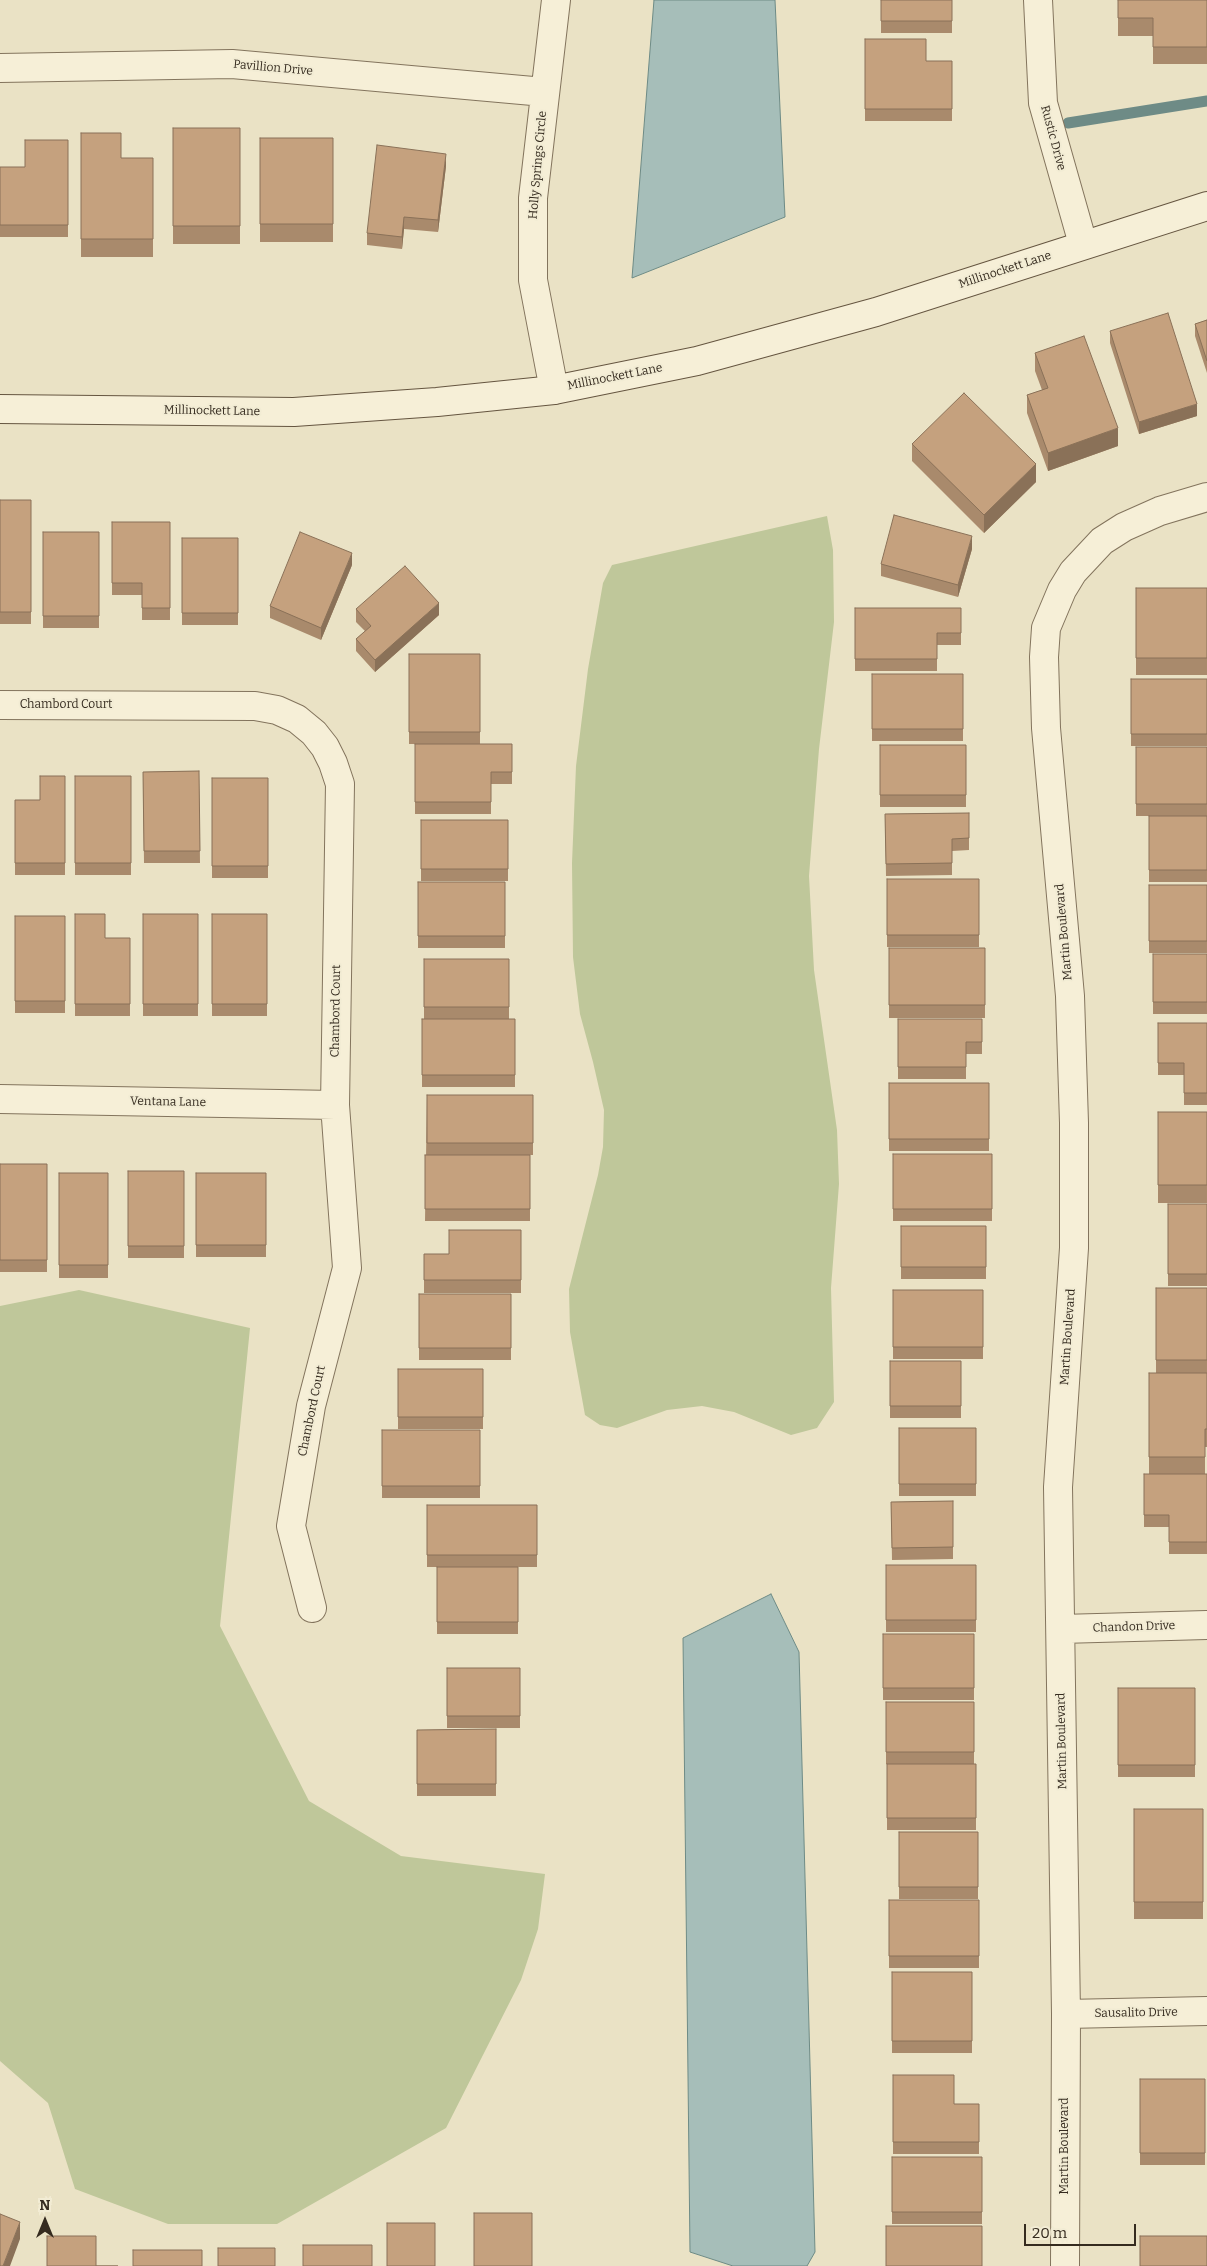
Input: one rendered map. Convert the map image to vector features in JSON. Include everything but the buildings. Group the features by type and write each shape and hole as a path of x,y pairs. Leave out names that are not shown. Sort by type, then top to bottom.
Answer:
{"street":[{"name":"Holly Springs Circle","path":"554,390 533,280 533,198 556,0"},
{"name":"Rustic Drive","path":"1038,0 1043,103 1083,244"},
{"name":"Pavillion Drive","path":"0,68 232,64 544,92"},
{"name":"Millinockett Lane","path":"0,409 294,412 437,402 554,390 697,361 876,312 1083,244 1207,206"},
{"name":"Martin Boulevard","path":"1065,2266 1066,2014 1058,1487 1074,1248 1074,1123 1070,996 1046,728 1044,657 1046,628 1051,612 1074,572 1102,541 1124,527 1160,511 1207,497"},
{"name":"Chambord Court","path":"0,705 255,706 277,710 297,719 314,732 334,763 340,784 335,1105 347,1268 311,1406 291,1526 312,1608"},
{"name":"Ventana Lane","path":"0,1099 335,1105"},
{"name":"Chandon Drive","path":"1061,1629 1207,1625"},
{"name":"Sausalito Drive","path":"1066,2014 1207,2012"}],"green space":[{"path":"827,516 833,550 834,622 819,749 809,876 814,970 837,1130 839,1184 831,1288 834,1402 817,1428 791,1435 734,1412 702,1406 667,1410 617,1428 600,1425 585,1415 570,1332 569,1289 598,1175 603,1147 604,1110 580,1014 573,957 572,863 576,766 588,669 603,583 612,565"},
{"path":"79,1290 250,1328 220,1626 309,1801 401,1856 545,1874 538,1929 521,1980 446,2128 277,2224 168,2224 75,2189 48,2103 0,2061 0,1306"}],"water":[{"path":"654,0 775,0 785,217 632,278"},
{"path":"771,1594 799,1652 815,2252 807,2266 733,2266 690,2252 683,1638"}],"waterway":[{"path":"1068,123 1207,101"}]}
